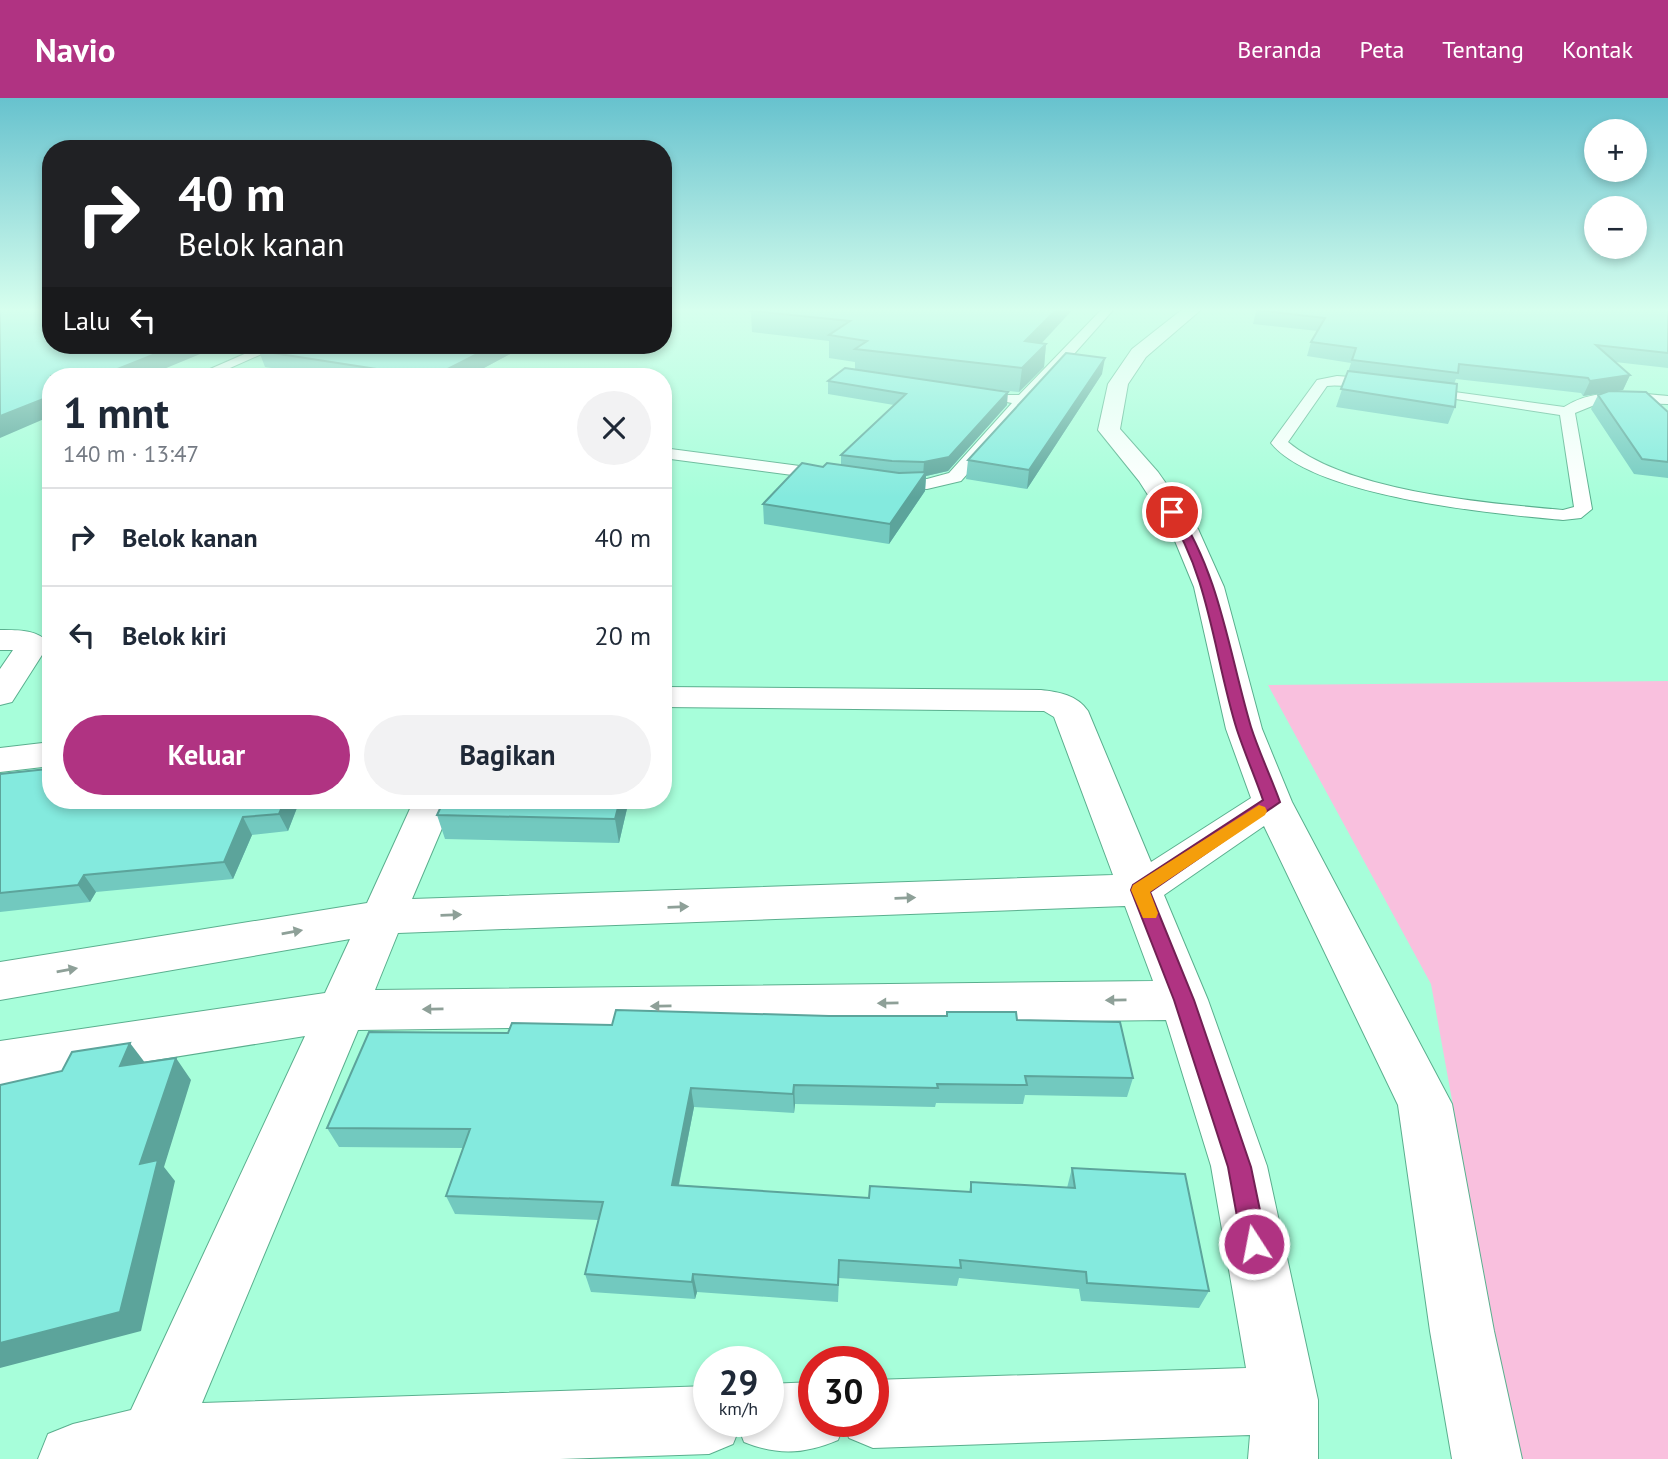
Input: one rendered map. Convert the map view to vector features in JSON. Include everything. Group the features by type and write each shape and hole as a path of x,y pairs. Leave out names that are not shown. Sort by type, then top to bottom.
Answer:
{"street":[{"path":"1126,372 1118,384 1109,430 1149,477 1184,529 1209,587 1244,729 1272,802 1425,1104 1462,1331 1488,1459"},
{"path":"0,640 20,640 33,644 0,695"},
{"path":"672,697 1041,700 1064,706 1074,716 1184,1000 1239,1167 1284,1429 889,1415"},
{"path":"0,760 42,755"},
{"path":"0,981 382,917 1140,890 1272,802"},
{"path":"148,1449 430,809"},
{"path":"0,1063 342,1010 1184,1000"},
{"path":"72,1459 148,1449 693,1421"}],"lane":[{"path":"877,481 917,485 955,477 1048,372"},
{"path":"1346,380 1567,412 1583,509 1575,514 1482,508 1343,478 1293,457 1279,443 1322,383 1346,380"},
{"path":"996,397 1023,400"},
{"path":"1567,412 1578,402 1595,399 1668,400"},
{"path":"672,454 849,478"}],"shaded area":[{"path":"1668,681 1668,1459 1517,1459 1431,984 1268,685"}],"building":[{"path":"0,372 42,372 42,400 0,416"},
{"path":"840,372 869,372 1008,392 949,457 924,462 892,461 841,455 906,394 828,381"},
{"path":"1049,372 1096,372 1029,470 968,460"},
{"path":"1348,372 1457,384 1455,407 1341,389"},
{"path":"1528,372 1626,372 1630,375 1590,381 1588,378"},
{"path":"1609,391 1646,392 1668,412 1668,462 1642,459 1598,395"},
{"path":"802,463 823,467 827,463 899,473 926,472 890,524 763,504"},
{"path":"42,770 42,809 281,809 279,814 243,817 224,862 84,875 78,885 0,893 0,774"},
{"path":"440,809 618,809 615,819 437,815"},
{"path":"616,1010 829,1016 947,1016 947,1012 1016,1012 1017,1020 1120,1022 1133,1078 1025,1076 1027,1085 937,1084 938,1088 794,1085 793,1094 691,1088 672,1185 869,1198 870,1186 971,1192 971,1182 1075,1188 1072,1168 1185,1174 1209,1291 1087,1283 1086,1272 960,1260 961,1268 839,1260 838,1285 693,1274 692,1282 585,1274 603,1202 446,1196 470,1129 327,1128 369,1032 508,1033 512,1023 612,1025"},
{"path":"130,1043 120,1066 176,1058 140,1164 158,1160 120,1312 0,1343 0,1085 62,1071 72,1052"}],"slow traffic":[{"path":"1149,913 1140,890 1259,811"}],"route":[{"path":"1172,512 1184,529 1209,587 1244,729 1272,802 1140,890 1184,1000 1239,1167 1254,1244"}]}
